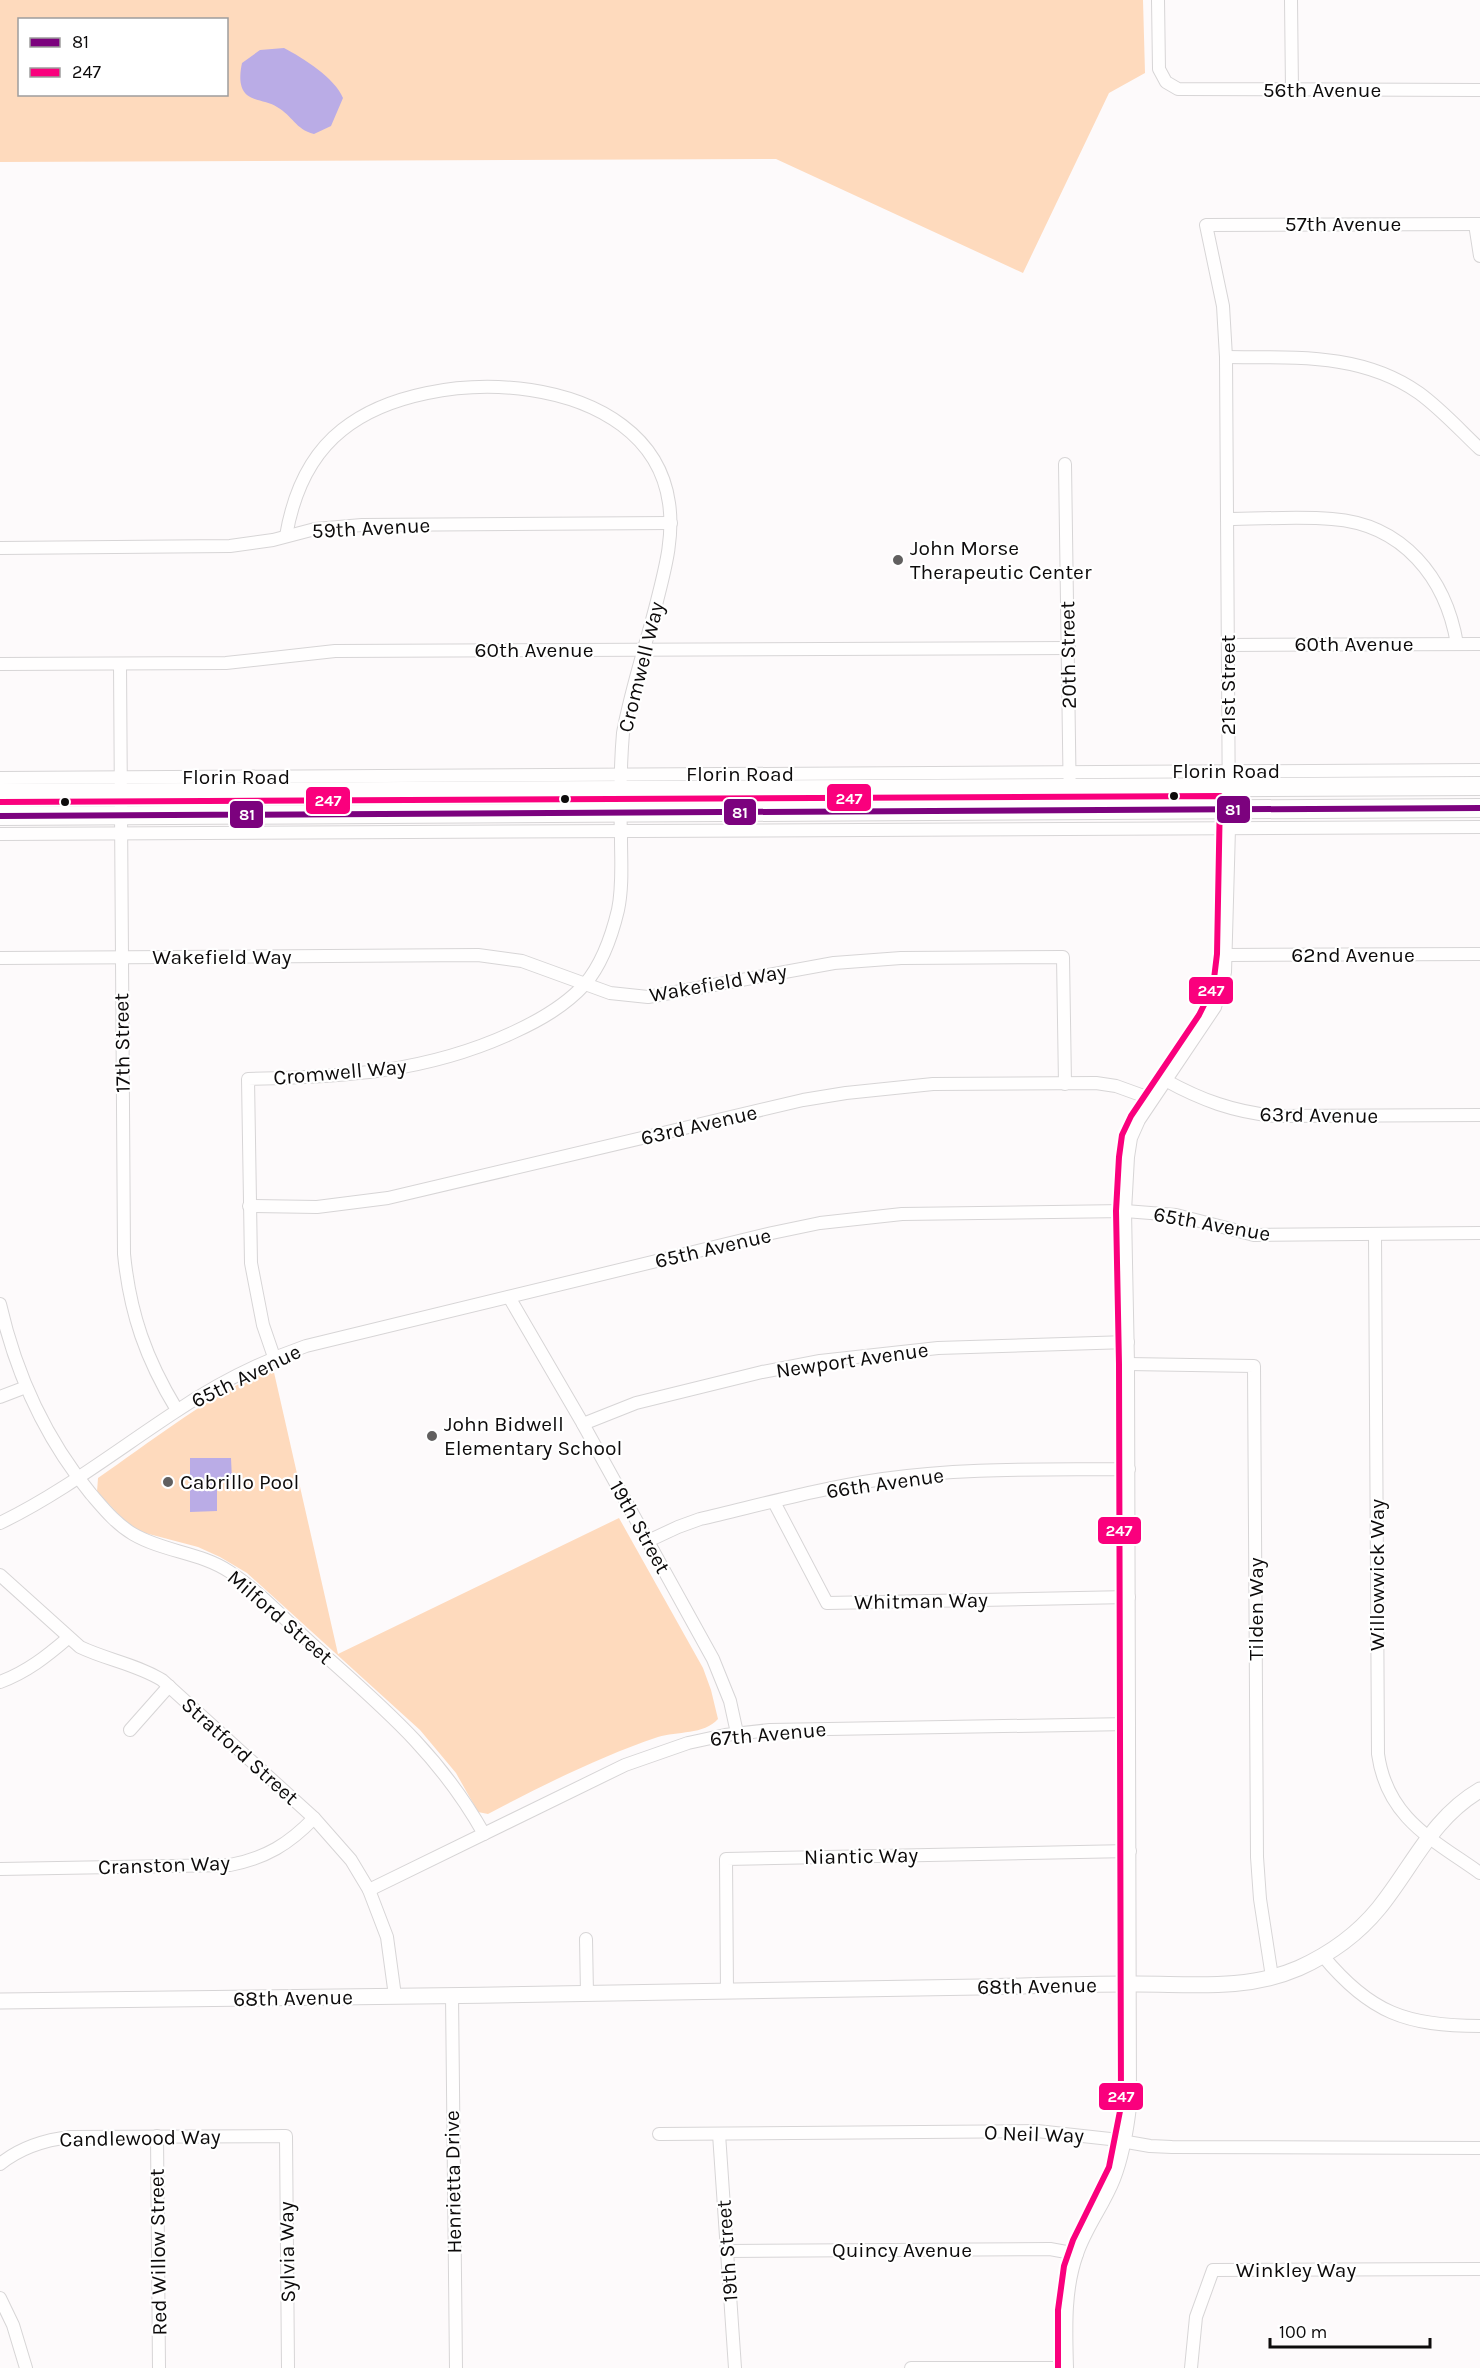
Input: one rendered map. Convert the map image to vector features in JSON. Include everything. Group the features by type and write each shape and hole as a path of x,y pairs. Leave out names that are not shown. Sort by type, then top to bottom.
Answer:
{"main road":[{"name":"Florin Road","path":"0,793 121,785 1228,779 1480,786"},
{"name":"Florin Road","path":"0,816 1480,808"}],"street":[{"name":"56th Avenue","path":"1158,0 1159,69 1166,82 1172,87 1183,90 1480,90"},
{"path":"1291,0 1292,90"},
{"path":"1477,224 1480,256"},
{"name":"57th Avenue","path":"1206,225 1477,224"},
{"name":"21st Street","path":"1066,2368 1068,2292 1077,2254 1113,2181 1125,2142 1130,2107 1129,1468 1125,1211 1131,1138 1139,1119 1215,1007 1222,990 1226,956 1228,645 1226,357 1222,306 1206,225"},
{"path":"1226,357 1320,358 1379,371 1418,392 1480,449"},
{"name":"Cromwell Way","path":"274,1357 263,1325 250,1245 248,1079 365,1074 436,1060 487,1043 538,1022 555,1011 584,985 607,945 618,909 621,885 623,733 666,566 671,523 667,493 655,464 639,441 617,422 582,405 547,393 511,387 474,386 438,390 403,399 371,412 342,430 318,455 304,475 294,500 286,536"},
{"name":"20th Street","path":"1065,464 1070,810"},
{"path":"1227,519 1332,519 1367,526 1386,535 1411,552 1431,575 1450,612 1456,644"},
{"name":"59th Avenue","path":"0,548 230,546 252,544 343,525 671,523"},
{"name":"60th Avenue","path":"1228,645 1480,644"},
{"name":"60th Avenue","path":"0,664 226,663 334,651 1069,648"},
{"name":"17th Street","path":"120,664 124,1254 127,1286 133,1313 147,1355 177,1410"},
{"name":"Florin Road","path":"1228,779 1480,770"},
{"name":"Florin Road","path":"0,778 121,785"},
{"path":"0,834 1480,827"},
{"name":"62nd Avenue","path":"1226,956 1480,954"},
{"name":"Wakefield Way","path":"0,958 478,955 522,961 610,993 648,997 805,967 872,959 1063,957 1065,1084"},
{"name":"63rd Avenue","path":"1165,1080 1204,1101 1251,1114 1276,1116 1480,1115"},
{"name":"63rd Avenue","path":"249,1206 316,1207 388,1198 803,1100 846,1093 933,1084 1096,1083 1116,1086 1152,1100"},
{"name":"65th Avenue","path":"0,1523 50,1496 177,1410 274,1357 306,1346 772,1233 861,1218 943,1212 1125,1211 1176,1215 1254,1235 1480,1233"},
{"name":"Willowwick Way","path":"1375,1234 1378,1754 1388,1790 1408,1820 1480,1873"},
{"name":"19th Street","path":"509,1297 583,1424 713,1659 730,1701 737,1733"},
{"name":"Milford Street","path":"0,1304 9,1341 26,1387 54,1442 78,1478 103,1509 131,1533 147,1542 211,1561 245,1583 407,1730 444,1772 484,1834"},
{"name":"Newport Avenue","path":"583,1424 636,1403 762,1372 830,1360 938,1348 1128,1342"},
{"name":"Tilden Way","path":"1128,1364 1254,1365 1257,1857 1260,1899 1272,1977"},
{"path":"0,1397 26,1387"},
{"name":"66th Avenue","path":"648,1541 700,1519 848,1485 933,1474 1129,1468"},
{"name":"Whitman Way","path":"774,1502 827,1603 1129,1597"},
{"name":"Stratford Street","path":"0,1575 68,1638 95,1654 147,1671 169,1686 314,1818 351,1860 369,1890 387,1937 395,1996"},
{"path":"0,1682 42,1660 68,1638"},
{"path":"130,1730 169,1686"},
{"name":"67th Avenue","path":"369,1890 625,1766 688,1743 737,1733 792,1729 1129,1724"},
{"name":"68th Avenue","path":"0,2001 727,1992 1130,1984 1226,1985 1272,1977 1295,1970 1323,1956 1354,1934 1368,1921 1397,1883 1428,1836 1450,1811 1480,1790"},
{"name":"Cranston Way","path":"0,1869 230,1865 249,1861 280,1848 295,1838 314,1818"},
{"name":"Niantic Way","path":"727,1992 726,1859 1130,1851"},
{"path":"586,1939 586,1994"},
{"path":"1323,1956 1342,1980 1359,1994 1397,2015 1434,2025 1480,2026"},
{"name":"Henrietta Drive","path":"452,1995 456,2368"},
{"name":"O Neil Way","path":"659,2134 1037,2131 1172,2147 1480,2148"},
{"name":"19th Street","path":"719,2134 735,2368"},
{"name":"Red Willow Street","path":"156,2136 159,2368"},
{"name":"Candlewood Way","path":"0,2164 18,2152 54,2139 70,2137 286,2136"},
{"name":"Sylvia Way","path":"286,2136 288,2368"},
{"name":"Quincy Avenue","path":"727,2251 1050,2249 1077,2254"},
{"name":"Winkley Way","path":"1191,2368 1196,2317 1213,2270 1480,2269"},
{"path":"0,2298 13,2325 26,2368"},
{"path":"910,2368 1066,2368"}],"shaded area":[{"path":"0,0 1143,0 1145,73 1109,93 1023,273 776,159 0,162"},
{"path":"284,48 326,76 343,98 331,126 314,134 302,129 274,105 250,97 242,88 240,75 242,63 260,50"},
{"path":"273,1368 338,1654 619,1518 703,1668 718,1719 705,1728 665,1735 614,1753 488,1814 478,1812 456,1773 420,1730 247,1573 198,1547 145,1533 129,1525 97,1492 98,1478 205,1404"},
{"path":"190,1458 231,1458 232,1480 217,1480 217,1511 190,1512"}],"transit line":[{"name":"247","path":"0,802 1220,796 1217,954 1213,987 1199,1015 1131,1116 1122,1135 1119,1157 1116,1211 1119,1364 1121,2106 1109,2167 1073,2240 1064,2266 1058,2310 1058,2368"},
{"name":"81","path":"0,816 1480,808"}],"place":[{"name":"John Morse Therapeutic Center","path":"898,560"},
{"name":"John Bidwell Elementary School","path":"432,1436"},
{"name":"Cabrillo Pool","path":"168,1482"}]}
